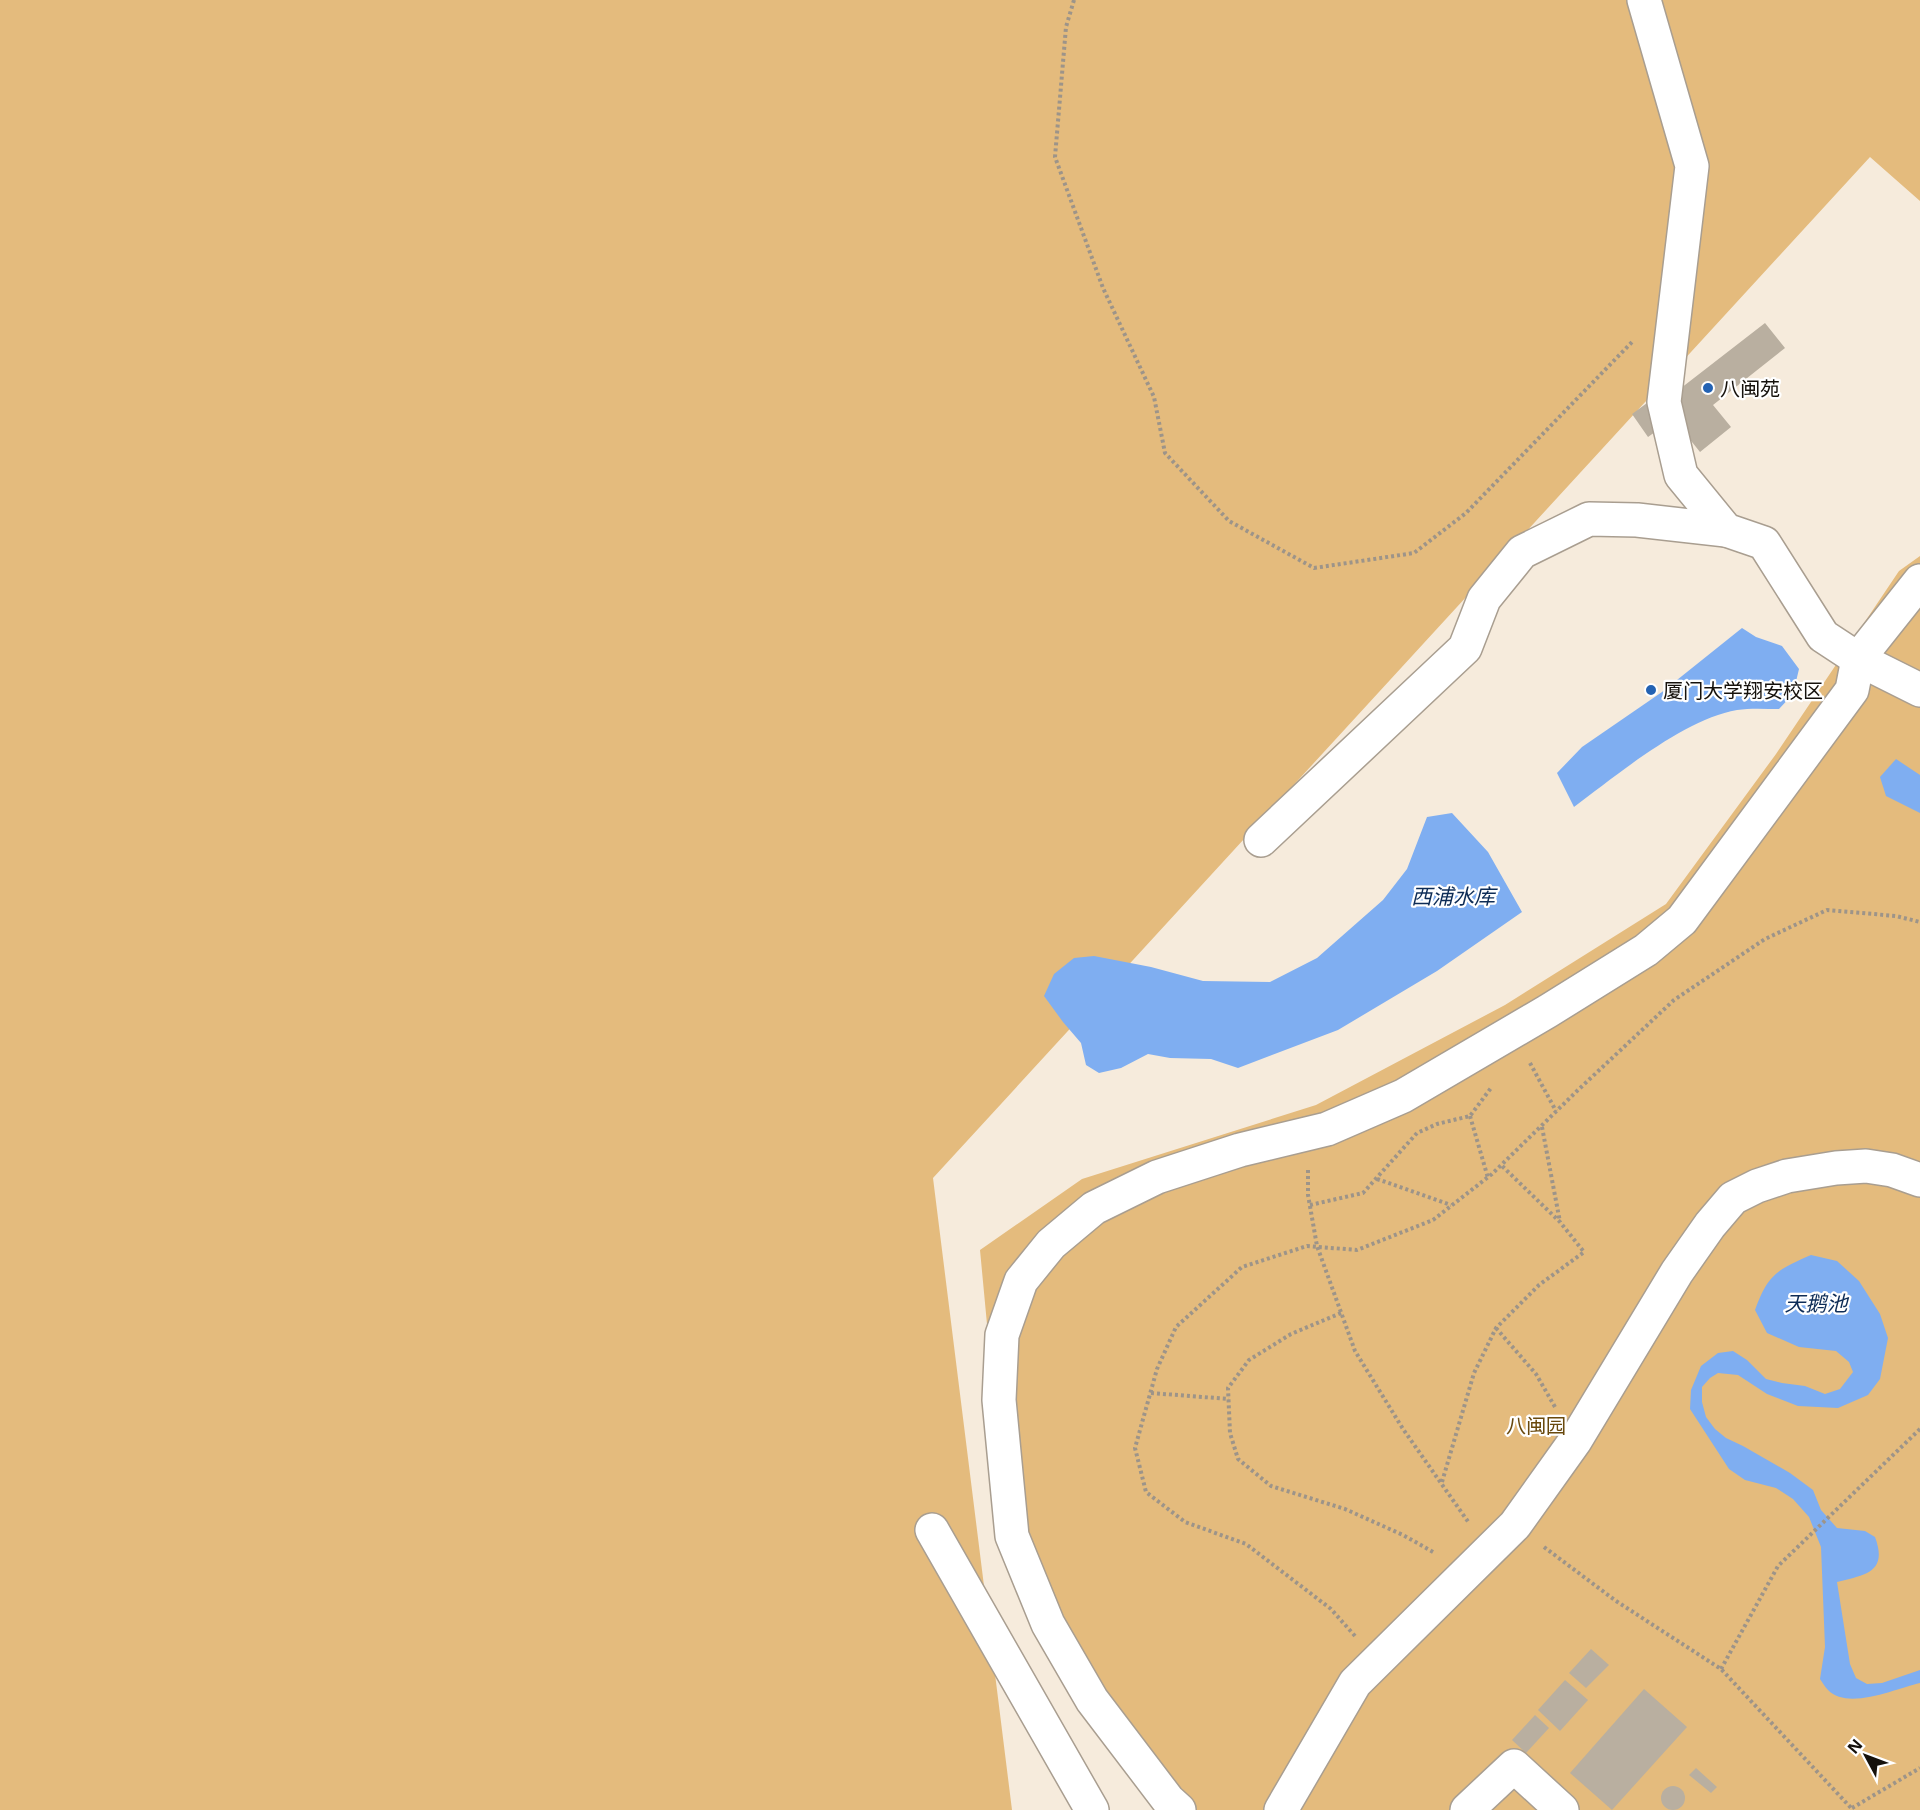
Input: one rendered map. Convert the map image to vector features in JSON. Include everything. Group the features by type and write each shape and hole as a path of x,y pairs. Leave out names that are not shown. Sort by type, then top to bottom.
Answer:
{"lane":[{"path":"1644,0 1692,166 1664,402 1681,475 1726,530"},
{"path":"1261,840 1465,648 1484,599 1522,552 1589,519 1637,520 1726,530 1764,543 1823,636 1858,659 1920,690"},
{"path":"1179,1810 1168,1800 1092,1700 1048,1624 1012,1536 999,1400 1002,1335 1021,1281 1051,1244 1094,1208 1156,1178 1240,1150 1327,1129 1403,1096 1646,950 1682,920 1852,690 1858,659 1920,581"},
{"path":"1281,1810 1355,1683 1515,1525 1575,1441 1677,1272 1710,1225 1733,1198 1757,1185 1787,1176 1836,1168 1892,1170 1920,1180"},
{"path":"932,1530 1092,1810"},
{"path":"1467,1810 1514,1766 1562,1810"}],"path":[{"path":"1074,0 1066,27 1055,157 1103,288 1154,397 1165,453 1229,521 1314,568 1414,552 1466,513 1636,339"},
{"path":"1377,1662 1331,1609 1246,1544 1185,1522 1146,1492 1135,1448 1157,1369 1176,1327 1242,1267 1307,1246 1357,1250 1433,1220 1502,1166 1556,1111 1674,1000 1765,939 1827,910 1896,916 1920,922"},
{"path":"1514,1031 1556,1111"},
{"path":"1310,1205 1363,1193 1417,1133 1437,1124 1470,1116 1504,1069 1514,1031"},
{"path":"1470,1116 1488,1178"},
{"path":"1542,1126 1560,1222"},
{"path":"1309,1133 1310,1205 1317,1246 1355,1351 1403,1429 1441,1483 1478,1561"},
{"path":"1441,1483 1474,1373 1496,1328 1539,1285 1584,1252 1560,1222 1502,1166"},
{"path":"1377,1179 1451,1205"},
{"path":"1341,1313 1291,1334 1248,1360 1228,1388 1230,1433 1238,1459 1271,1486 1346,1509 1403,1535 1478,1561"},
{"path":"1496,1328 1536,1374 1575,1441"},
{"path":"1150,1393 1228,1399"},
{"path":"1722,1668 1778,1566 1920,1429"},
{"path":"1515,1525 1616,1602 1722,1668 1853,1809 1920,1768"}],"green space":[{"path":"0,0 1920,0 1920,201 1870,157 933,1178 1012,1810 0,1810"},
{"name":"八闽园","path":"1920,556 1920,1810 1161,1810 1009,1557 980,1250 1082,1179 1316,1105 1505,1005 1666,904 1776,754 1899,571"}],"water":[{"path":"1742,628 1756,637 1782,646 1799,669 1793,694 1779,709 1737,710 1695,724 1630,765 1574,807 1557,773 1582,747 1662,692"},
{"path":"1896,759 1920,775 1920,813 1886,796 1880,777"},
{"name":"西浦水库","path":"1452,813 1488,852 1522,912 1437,971 1338,1030 1238,1068 1211,1059 1170,1058 1148,1054 1121,1068 1099,1073 1086,1065 1081,1043 1044,996 1054,974 1074,958 1094,956 1151,967 1203,981 1270,982 1317,958 1383,900 1407,869 1427,817"},
{"name":"天鹅池","path":"1811,1255 1837,1261 1859,1281 1880,1314 1888,1338 1880,1379 1868,1395 1838,1408 1798,1406 1767,1394 1738,1375 1718,1373 1702,1387 1702,1402 1706,1417 1726,1438 1790,1473 1813,1490 1821,1510 1837,1528 1865,1531 1875,1537 1879,1558 1872,1570 1837,1582 1850,1664 1856,1678 1867,1684 1882,1683 1920,1670 1920,1683 1860,1698 1837,1696 1828,1690 1820,1679 1825,1647 1821,1547 1809,1517 1793,1499 1776,1488 1745,1480 1729,1469 1690,1409 1691,1390 1701,1366 1718,1353 1733,1351 1747,1360 1766,1379 1805,1386 1825,1394 1840,1389 1853,1372 1849,1362 1836,1351 1799,1347 1767,1333 1755,1310 1764,1288 1775,1275"}],"building":[{"name":"八闽苑","path":"1765,323 1785,348 1713,405 1731,427 1700,452 1680,427 1676,417 1648,437 1632,414 1658,395 1663,402"},
{"path":"1591,1649 1609,1665 1586,1688 1569,1673"},
{"path":"1565,1680 1588,1700 1560,1731 1538,1710"},
{"path":"1644,1689 1687,1727 1612,1810 1570,1773"},
{"path":"1535,1715 1549,1728 1526,1753 1512,1740"},
{"path":"1696,1768 1717,1787 1711,1793 1689,1775"},
{"path":"1673,1786 1682,1789 1685,1798 1682,1807 1673,1810 1664,1807 1661,1798 1664,1789"}],"place":[{"name":"八闽苑","path":"1708,388"},
{"name":"厦门大学翔安校区","path":"1651,690"}]}
